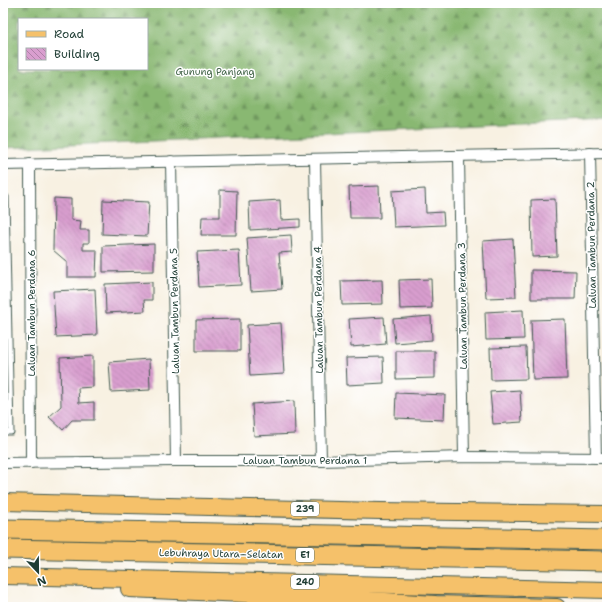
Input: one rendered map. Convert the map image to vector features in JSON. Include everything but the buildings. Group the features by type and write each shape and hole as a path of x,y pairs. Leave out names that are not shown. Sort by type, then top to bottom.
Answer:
{"highway":[{"name":"Lebuhraya Utara–Selatan","path":"3,529 607,540"},
{"name":"Lebuhraya Utara–Selatan","path":"3,549 607,561"}],"main road":[{"name":"239","path":"3,502 380,511 607,514"},
{"name":"240","path":"3,576 607,590"},
{"path":"66,577 106,588 436,604 557,607"}],"street":[{"name":"Laluan Tambun Perdana 2","path":"590,153 596,458"},
{"path":"3,165 607,153"},
{"name":"Laluan Tambun Perdana 3","path":"459,156 464,457"},
{"name":"Laluan Tambun Perdana 4","path":"315,159 321,461"},
{"name":"Laluan Tambun Perdana 5","path":"171,161 176,460"},
{"name":"Laluan Tambun Perdana 6","path":"30,164 31,463"},
{"name":"Laluan Tambun Perdana 1","path":"3,463 176,460 321,461 464,457 607,458"}],"lane":[{"path":"3,198 6,198 6,318 11,432 3,432"}],"green space":[{"name":"Gunung Panjang","path":"3,3 607,3 607,120 3,148"}]}
